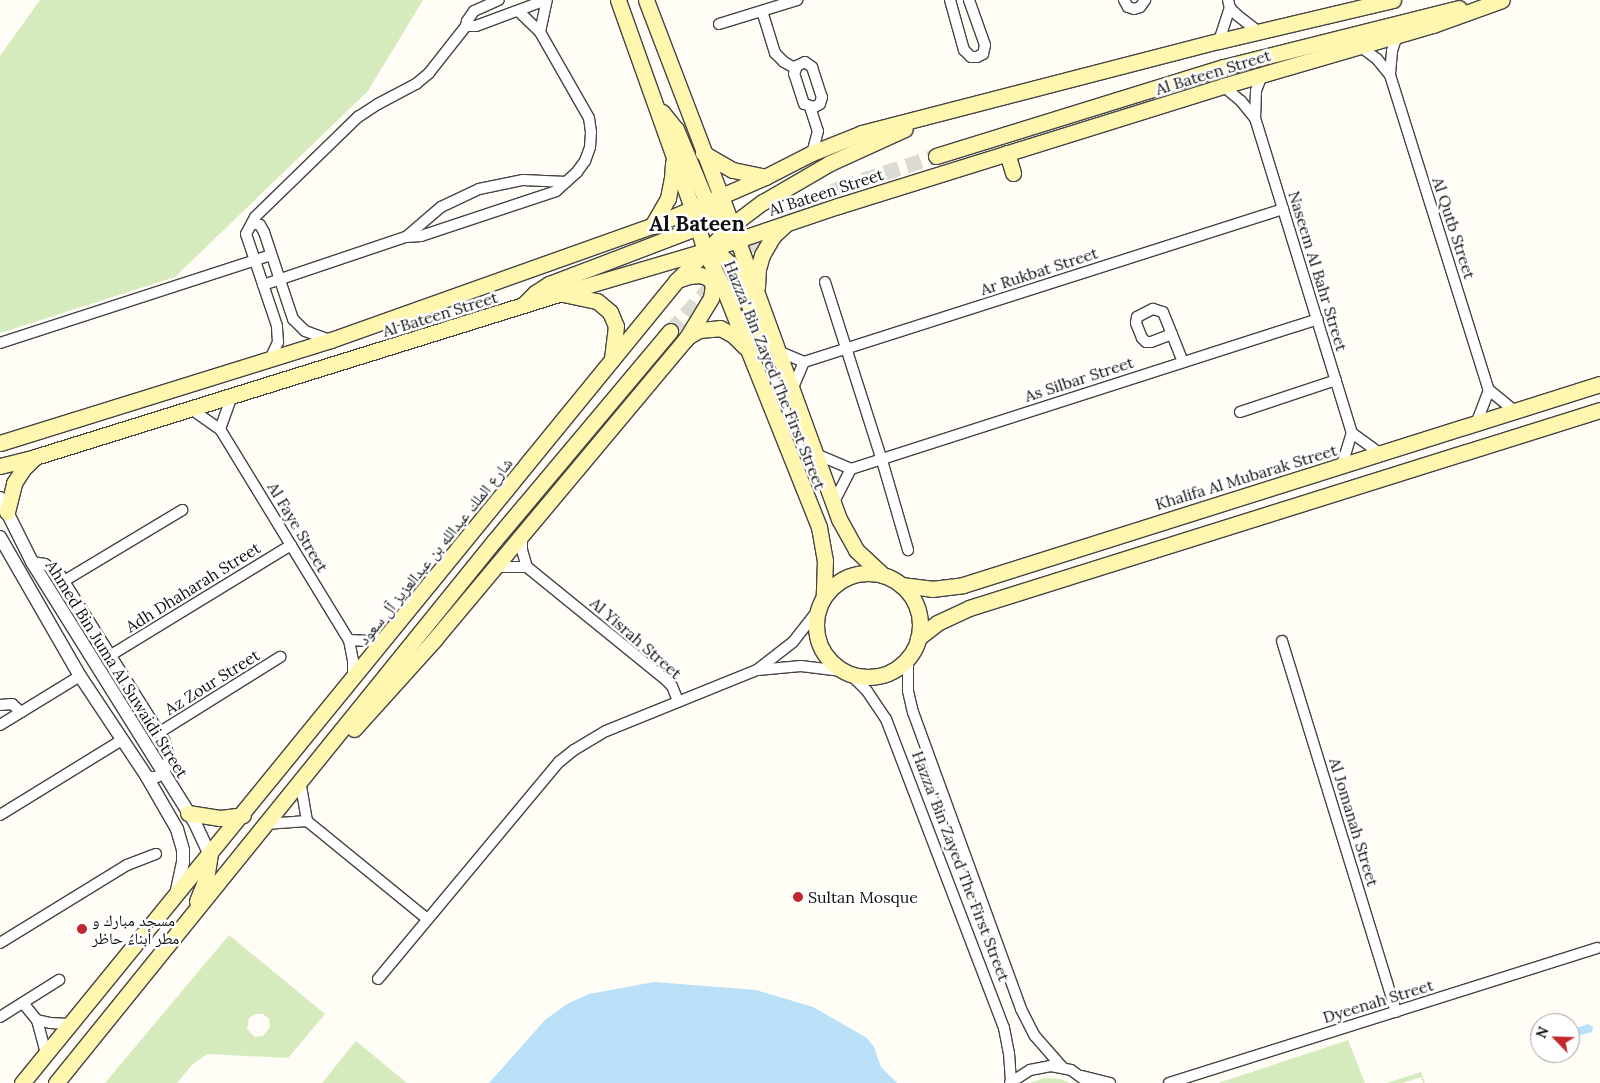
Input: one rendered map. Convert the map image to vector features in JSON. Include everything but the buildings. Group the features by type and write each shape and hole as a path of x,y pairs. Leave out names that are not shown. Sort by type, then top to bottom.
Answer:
{"main road":[{"name":"Hazza' Bin Zayed The First Street","path":"618,0 692,208 709,211 731,232 757,293 833,504 849,540 864,559 883,575"},
{"name":"Hazza' Bin Zayed The First Street","path":"646,0 703,153 709,211 705,251 725,292 818,527 825,560 824,596"},
{"name":"Al Bateen Street","path":"522,307 535,293 549,284 709,211 765,177 837,142 884,127 1219,41 1393,0"},
{"name":"Al Bateen Street","path":"0,466 34,458 562,293 705,251 731,232 789,222 1223,86 1397,36 1496,2"},
{"name":"Al Bateen Street","path":"936,156 1233,65 1431,14 1496,2"},
{"path":"656,107 676,128 709,211 731,232 772,197 813,172 936,115"},
{"path":"652,226 664,207 670,188 673,168 671,149"},
{"path":"703,153 733,170 765,177"},
{"path":"1007,153 1013,173"},
{"name":"Al Bateen Street","path":"0,443 271,357 331,340 652,226 692,208"},
{"path":"757,293 757,277 762,255 773,236 789,222"},
{"path":"705,251 720,255 734,267 761,332 778,351"},
{"name":"شارع الملك عبدالله بن عبدالعزيز آل سعود","path":"22,1083 353,680 677,280 705,251"},
{"path":"300,780 328,757 404,674 686,339 710,298 713,285 709,278 700,275 677,280"},
{"path":"562,293 597,301 610,312 616,326 612,360"},
{"path":"686,339 699,330 720,328 733,335 748,350"},
{"path":"56,1083 494,541 670,331"},
{"name":"Khalifa Al Mubarak Street","path":"902,585 932,590 958,586 1600,384"},
{"path":"918,638 942,620 969,608 1600,410"},
{"path":"0,432 21,436"},
{"path":"5,513 14,483 23,469 34,458"},
{"path":"874,573 883,575 902,585 914,600 920,618 918,638 908,659 882,676 871,678 847,673 825,656 819,646 815,623 817,611 824,596 837,582 854,574 874,573"},
{"path":"188,813 220,818 243,814"},
{"path":"184,924 206,879 210,855"}],"street":[{"path":"466,26 473,27 547,0"},
{"path":"540,32 547,0"},
{"path":"719,24 797,0"},
{"path":"950,0 964,50 971,57 977,57 983,54 985,44 969,0"},
{"path":"1124,0 1128,7 1134,9 1140,7 1144,0"},
{"path":"487,22 483,17 491,2"},
{"path":"271,357 276,347 278,332 246,234 252,223 262,208 358,117 409,88 429,73 466,26 470,16 491,2"},
{"path":"1219,41 1229,4 1259,32"},
{"path":"263,285 406,237 417,237 552,192 562,187 581,167 588,154 591,140 590,125 586,112 540,32 518,10"},
{"path":"762,11 775,52 784,62 795,68"},
{"name":"Al Qutb Street","path":"1390,76 1392,51 1397,36"},
{"name":"Al Qutb Street","path":"1361,47 1377,59 1390,76 1489,390"},
{"path":"810,107 820,104 822,97 812,67 805,62 795,68 794,74 803,100 810,107 818,131 812,153"},
{"name":"Naseem Al Bahr Street","path":"1262,75 1256,92 1255,118 1352,433"},
{"name":"Naseem Al Bahr Street","path":"1223,86 1241,100 1255,118"},
{"path":"818,131 837,142"},
{"path":"406,237 426,219 453,200 479,189 507,182 548,180 566,182"},
{"path":"548,180 552,192"},
{"name":"Ar Rukbat Street","path":"804,362 1283,209"},
{"path":"426,219 431,232"},
{"path":"252,223 262,228 290,313 296,324 305,331 331,340"},
{"path":"0,343 271,255"},
{"path":"825,282 908,550"},
{"name":"As Silbar Street","path":"851,468 1317,319"},
{"path":"1172,334 1183,362"},
{"path":"778,351 804,362 792,390"},
{"path":"1240,412 1336,380"},
{"path":"1476,424 1489,390 1515,411"},
{"path":"220,429 232,396"},
{"name":"Al Faye Street","path":"191,409 220,429 349,640 353,661 353,680"},
{"path":"1342,465 1352,433 1380,453"},
{"path":"816,454 851,468 833,504"},
{"name":"Ahmed Bin Juma Al Suwaidi Street","path":"0,498 5,513 32,562 201,834 210,855"},
{"path":"64,581 182,510"},
{"path":"495,567 527,567 522,550 522,532"},
{"name":"Ahmed Bin Juma Al Suwaidi Street","path":"0,537 80,676 147,777 179,836 183,862 176,895"},
{"name":"Adh Dhaharah Street","path":"111,656 291,545"},
{"path":"32,562 50,567 64,581 160,732 169,752 168,763 163,773 154,778 147,777"},
{"name":"Al Yisrah Street","path":"527,567 666,680 672,686 678,701 757,670 801,666 847,673"},
{"name":"Al Yisrah Street","path":"757,670 793,642 817,611"},
{"path":"349,640 369,641 387,637"},
{"name":"Al Jomanah Street","path":"1282,641 1396,1012"},
{"name":"Az Zour Street","path":"160,732 280,657"},
{"name":"Hazza' Bin Zayed The First Street","path":"908,659 908,685 912,712 1022,1009 1035,1036 1062,1067"},
{"name":"Hazza' Bin Zayed The First Street","path":"847,673 867,691 886,719 1004,1028 1009,1052 1011,1082"},
{"path":"0,725 80,676 89,674 103,678"},
{"path":"378,978 559,762 574,750 606,731 678,701"},
{"path":"0,705 12,704 21,712"},
{"path":"0,815 122,740"},
{"path":"300,780 307,821 427,919"},
{"path":"266,824 307,821"},
{"path":"0,943 127,865 156,854"},
{"name":"Dyeenah Street","path":"1169,1083 1597,948"},
{"path":"0,1017 59,980"},
{"path":"23,1003 37,1020 46,1054"},
{"path":"37,1020 50,1024 70,1024"},
{"path":"1011,1082 1030,1070 1040,1067 1062,1067 1080,1075 1110,1083"},
{"path":"1080,1075 1089,1083"}],"green space":[{"path":"40,0 423,0 368,91 175,277 0,333 0,56"},
{"path":"229,935 325,1014 288,1058 207,1054 192,1065 177,1083 105,1083","holes":["255,1014 263,1014 269,1019 270,1027 263,1036 255,1037 247,1029 249,1018"]},
{"path":"1348,1040 1365,1083 1218,1083"},
{"path":"356,1041 407,1083 322,1083"},
{"path":"1421,1072 1425,1083 1423,1083 1421,1077 1402,1083 1387,1083"},
{"path":"1045,1078 1060,1079 1070,1083 1029,1083"}],"water":[{"path":"654,982 756,990 813,1007 867,1038 874,1047 881,1067 897,1083 489,1083 545,1020 567,1004 589,994"},
{"path":"1588,1024 1593,1027 1592,1032 1580,1035 1580,1027"}],"tunnel":[{"path":"670,331 747,247 791,214 841,187 936,156"}],"place":[{"name":"Sultan Mosque","path":"798,897"},
{"name":"مسجد مبارك و مطر أبناء حاظر","path":"82,929"}],"district":[{"name":"Al Bateen","path":"697,224"}]}
